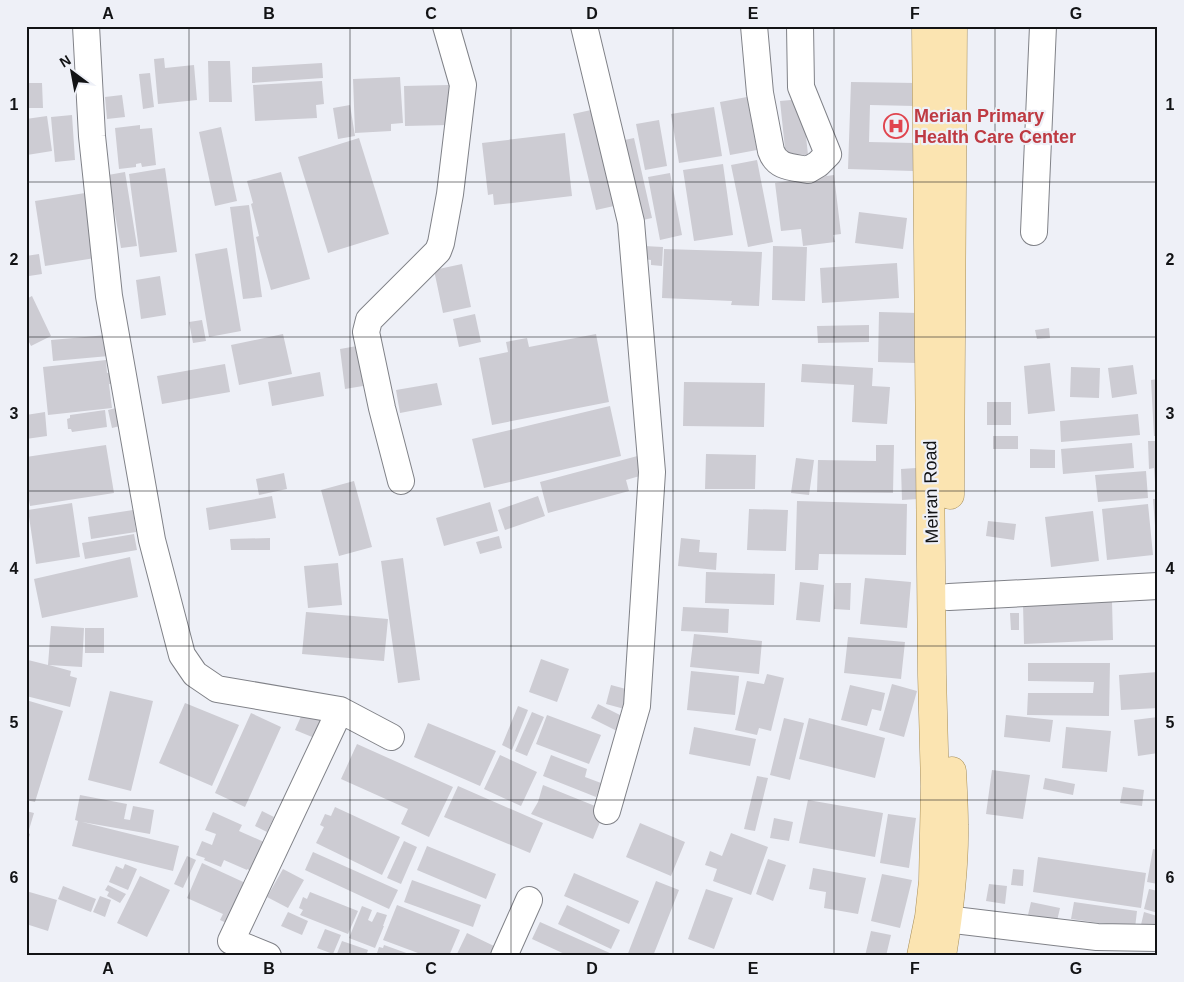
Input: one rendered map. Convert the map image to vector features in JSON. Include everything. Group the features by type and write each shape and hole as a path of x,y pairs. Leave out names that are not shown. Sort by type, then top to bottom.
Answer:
{"main road":[{"name":"Meiran Road","path":"926,26 932,665 935,786 932,881 942,956"},
{"name":"Meiran Road","path":"921,956 938,918 953,871 954,826 949,597 953,26"}],"street":[{"path":"86,26 92,136 109,296 152,540 182,655 195,674 217,689 340,710 391,738"},
{"path":"401,481 382,408 366,332 369,320 438,251 441,243 450,194 463,85 446,26"},
{"path":"584,26 631,222 652,472 637,706 607,811"},
{"path":"754,26 760,93 773,158 781,164 808,170 818,164 828,154 801,87 800,26"},
{"path":"1034,232 1043,26"},
{"path":"760,93 801,87"},
{"path":"949,597 1158,586"},
{"path":"268,956 232,941 340,710"},
{"path":"504,956 529,900"},
{"path":"938,918 1097,937 1158,938"}],"building":[{"path":"164,58 165,68 194,65 197,100 158,104 154,59"},
{"path":"208,61 230,61 232,102 209,102"},
{"path":"322,63 323,78 252,83 252,67"},
{"path":"150,73 154,107 143,109 139,74"},
{"path":"400,77 403,123 391,124 391,131 355,133 353,79"},
{"path":"322,81 324,104 316,105 317,118 255,121 253,85"},
{"path":"851,82 916,83 915,106 870,105 869,142 914,143 913,171 848,169"},
{"path":"26,83 42,83 43,108 26,108"},
{"path":"449,85 449,125 405,126 404,86"},
{"path":"122,95 125,117 107,119 105,97"},
{"path":"747,97 757,150 730,155 720,102"},
{"path":"802,99 808,155 786,158 780,101"},
{"path":"350,105 355,136 338,139 333,108"},
{"path":"714,107 722,156 679,163 671,114"},
{"path":"591,110 614,206 596,210 573,114"},
{"path":"72,115 75,160 55,162 51,117"},
{"path":"47,116 52,151 27,155 26,119"},
{"path":"659,120 667,166 645,170 636,124"},
{"path":"140,125 140,129 152,128 156,165 142,167 141,163 136,164 136,167 119,169 115,128"},
{"path":"221,127 237,201 215,206 199,132"},
{"path":"565,133 572,196 494,205 493,194 488,195 482,143"},
{"path":"359,138 389,234 328,253 298,157"},
{"path":"634,138 652,218 638,221 620,141"},
{"path":"757,160 773,242 748,247 731,165"},
{"path":"723,164 733,235 694,241 683,170"},
{"path":"165,168 177,252 140,257 129,174"},
{"path":"125,172 137,246 121,248 108,175"},
{"path":"281,172 310,279 271,290 256,237 259,236 247,181"},
{"path":"670,173 682,235 660,240 648,177"},
{"path":"834,175 841,234 833,235 835,242 803,246 801,229 781,231 775,183"},
{"path":"85,193 95,258 45,266 35,201"},
{"path":"249,205 262,297 243,299 230,207"},
{"path":"859,212 907,218 903,249 855,243"},
{"path":"644,246 663,247 662,266 651,265 651,260 643,259"},
{"path":"773,246 807,247 805,301 772,300"},
{"path":"227,248 241,331 209,337 195,254"},
{"path":"664,249 762,252 759,306 731,305 732,301 662,298"},
{"path":"39,254 42,274 29,276 26,256"},
{"path":"897,263 899,298 822,303 820,268"},
{"path":"462,264 471,307 443,313 434,270"},
{"path":"160,276 166,315 141,319 136,280"},
{"path":"32,296 51,336 31,346 26,336 26,299"},
{"path":"879,312 918,313 917,363 878,362"},
{"path":"475,314 481,342 459,347 453,319"},
{"path":"202,320 206,341 193,343 189,322"},
{"path":"869,325 869,342 818,343 817,326"},
{"path":"1049,328 1050,338 1037,339 1035,330"},
{"path":"283,334 292,374 239,385 231,345"},
{"path":"596,334 609,402 492,425 479,358 508,352 506,342 527,338 529,347"},
{"path":"107,335 109,356 53,361 51,340"},
{"path":"357,346 363,386 345,389 340,349"},
{"path":"106,360 107,373 116,372 117,383 109,384 112,408 48,415 43,367"},
{"path":"1050,363 1055,411 1028,414 1024,366"},
{"path":"225,364 230,392 162,404 157,376"},
{"path":"802,364 873,368 872,386 890,387 887,424 852,422 854,385 801,382"},
{"path":"1133,365 1137,394 1112,398 1108,368"},
{"path":"1071,367 1100,368 1099,398 1070,397"},
{"path":"320,372 324,396 272,406 268,382"},
{"path":"1158,379 1158,436 1154,436 1151,380"},
{"path":"684,382 765,383 764,427 683,426"},
{"path":"437,383 442,405 400,413 396,390"},
{"path":"987,402 1011,402 1011,425 987,425"},
{"path":"124,406 128,424 112,428 108,410"},
{"path":"610,406 621,456 484,488 472,439"},
{"path":"105,410 107,427 72,432 71,429 68,429 67,419 70,418 70,415"},
{"path":"45,412 47,436 26,439 26,415"},
{"path":"1138,414 1140,435 1061,442 1060,421"},
{"path":"993,436 1018,436 1018,449 993,449"},
{"path":"1148,441 1158,441 1158,496 1156,497 1154,468 1149,469"},
{"path":"1132,443 1134,468 1063,474 1061,449"},
{"path":"106,445 114,493 30,506 26,484 26,457"},
{"path":"876,445 894,445 893,493 817,492 818,460 876,461"},
{"path":"1030,449 1055,450 1055,468 1030,468"},
{"path":"645,454 650,473 626,480 629,491 548,513 540,482"},
{"path":"706,454 756,455 755,489 705,489"},
{"path":"796,458 814,460 809,495 791,493"},
{"path":"916,468 918,499 902,500 901,469"},
{"path":"1146,471 1148,498 1098,502 1095,475"},
{"path":"284,473 287,489 259,495 256,479"},
{"path":"354,481 372,547 339,556 321,490"},
{"path":"272,496 276,518 209,530 206,508"},
{"path":"538,496 545,516 505,530 498,510"},
{"path":"1153,499 1158,499 1158,539 1156,539"},
{"path":"797,501 907,504 906,555 819,554 818,570 795,570"},
{"path":"490,502 498,531 444,546 436,518"},
{"path":"72,503 80,557 36,564 28,510"},
{"path":"1148,504 1153,555 1107,560 1102,509"},
{"path":"749,509 788,510 786,551 747,550"},
{"path":"133,510 136,532 91,539 88,517"},
{"path":"1093,511 1099,561 1051,567 1045,517"},
{"path":"988,521 1016,524 1014,540 986,536"},
{"path":"134,534 137,550 85,559 82,543"},
{"path":"499,536 502,548 480,554 476,542"},
{"path":"270,538 270,550 231,550 230,539"},
{"path":"681,538 700,540 699,552 717,553 716,570 678,566"},
{"path":"130,557 138,597 42,618 34,579"},
{"path":"403,558 420,680 398,683 381,561"},
{"path":"338,563 342,605 308,608 304,566"},
{"path":"706,572 775,574 774,605 705,603"},
{"path":"865,578 911,582 907,628 860,624"},
{"path":"800,582 824,585 820,622 796,620"},
{"path":"835,583 851,583 850,610 834,609"},
{"path":"1112,601 1113,640 1024,644 1023,604"},
{"path":"683,607 729,609 728,633 681,631"},
{"path":"306,612 388,619 384,661 302,654"},
{"path":"1010,613 1019,613 1019,630 1011,630"},
{"path":"51,626 84,628 82,667 49,665 71,671 70,676 77,678 70,707 26,696 26,665 28,660 48,665"},
{"path":"85,628 104,628 104,653 85,653"},
{"path":"694,634 762,641 759,674 690,667"},
{"path":"848,637 905,642 901,679 844,673"},
{"path":"541,659 569,669 557,702 529,692"},
{"path":"1028,663 1110,663 1109,716 1027,715 1028,693 1093,693 1094,682 1028,681"},
{"path":"691,671 739,676 735,715 687,710"},
{"path":"1158,672 1158,708 1121,710 1119,675"},
{"path":"767,674 784,678 771,731 759,728 757,735 735,730 747,681 764,684"},
{"path":"892,684 917,691 904,737 879,730"},
{"path":"611,685 637,692 632,711 606,704"},
{"path":"850,685 885,693 881,711 872,709 867,726 841,720"},
{"path":"110,691 153,701 131,791 88,780"},
{"path":"26,700 63,711 35,802 26,800"},
{"path":"185,703 239,725 212,786 159,763"},
{"path":"598,704 624,717 617,731 591,718"},
{"path":"518,706 528,710 512,750 502,745"},
{"path":"303,712 325,721 317,739 295,730"},
{"path":"532,712 544,717 527,756 515,751"},
{"path":"251,713 281,727 245,807 215,793"},
{"path":"547,715 601,735 589,764 536,744"},
{"path":"1006,715 1053,720 1050,742 1004,737"},
{"path":"1158,717 1158,753 1138,756 1134,720"},
{"path":"784,718 804,723 790,780 770,775"},
{"path":"809,718 885,738 875,778 799,759"},
{"path":"428,723 496,751 480,786 414,757"},
{"path":"694,727 756,739 750,766 689,754"},
{"path":"1066,727 1111,731 1107,772 1062,768"},
{"path":"357,744 453,787 429,837 401,824 408,809 341,779"},
{"path":"500,755 537,772 521,806 484,789"},
{"path":"551,755 587,769 585,777 601,783 596,797 543,776"},
{"path":"992,770 1030,775 1023,819 986,814"},
{"path":"757,776 768,778 755,831 744,829"},
{"path":"1045,778 1075,784 1073,795 1043,789"},
{"path":"543,785 605,810 593,839 531,814 538,802"},
{"path":"458,786 543,823 530,853 444,817"},
{"path":"1123,787 1144,790 1142,806 1120,803"},
{"path":"80,795 127,804 124,819 130,820 133,806 154,810 150,834 82,822 179,846 173,871 72,846 78,821 75,820"},
{"path":"808,800 883,813 875,857 799,843"},
{"path":"335,807 400,837 382,875 316,843 324,827 320,825 325,814 331,816"},
{"path":"26,811 34,813 27,844"},
{"path":"262,811 274,817 267,832 255,826"},
{"path":"213,812 242,825 239,831 264,842 264,856 258,853 254,861 262,864 258,874 224,860 221,867 196,855 202,841 212,845 216,834 205,830"},
{"path":"888,814 916,818 909,868 880,863"},
{"path":"774,818 793,822 789,841 770,838"},
{"path":"640,823 685,842 671,876 626,857"},
{"path":"731,833 768,847 751,895 713,881 717,869 705,865 710,851 722,856"},
{"path":"404,841 417,847 401,884 387,878"},
{"path":"427,846 496,874 486,899 417,870"},
{"path":"1153,849 1158,850 1158,884 1147,882"},
{"path":"313,852 398,890 389,909 305,870"},
{"path":"187,856 196,860 183,888 174,884"},
{"path":"1038,857 1146,873 1141,908 1033,892"},
{"path":"768,859 786,865 773,901 756,894"},
{"path":"202,863 252,886 233,926 220,920 223,914 187,898"},
{"path":"125,864 137,869 128,890 109,882 116,866 123,869"},
{"path":"813,868 866,878 858,914 824,908 826,892 809,889"},
{"path":"283,869 304,880 288,908 267,897"},
{"path":"1013,869 1024,870 1023,886 1011,885"},
{"path":"574,873 639,901 629,924 564,896"},
{"path":"882,874 912,880 900,928 871,921"},
{"path":"140,876 170,890 147,937 117,923"},
{"path":"412,880 481,905 473,927 404,902"},
{"path":"656,881 679,890 653,956 627,956"},
{"path":"989,884 1007,886 1005,904 986,901"},
{"path":"108,885 126,894 120,903 107,896 109,892 105,890"},
{"path":"63,886 96,899 91,912 58,899"},
{"path":"706,889 733,898 714,949 688,939"},
{"path":"1149,889 1158,891 1158,913 1144,909"},
{"path":"26,891 57,900 48,931 26,924"},
{"path":"310,892 358,911 348,934 300,915 303,910 299,908 303,897 307,899"},
{"path":"100,896 111,900 105,917 93,912"},
{"path":"1031,902 1060,908 1057,921 1028,915"},
{"path":"1074,902 1137,911 1135,928 1071,919"},
{"path":"397,905 460,930 449,956 426,956 383,940"},
{"path":"567,905 620,930 611,949 558,924"},
{"path":"362,906 372,910 368,920 372,922 377,912 387,915 375,948 349,938"},
{"path":"288,912 308,921 302,935 281,926"},
{"path":"1144,912 1157,916 1153,933 1140,929"},
{"path":"540,922 612,954 611,956 569,956 532,939"},
{"path":"325,929 341,935 333,954 317,948"},
{"path":"871,931 891,935 886,956 865,956"},
{"path":"467,933 494,946 489,956 456,956"},
{"path":"342,941 368,950 366,956 336,956"},
{"path":"384,945 412,956 376,956 379,947 383,948"}],"place":[{"name":"Merian Primary Health Care Center","path":"896,126"}]}
